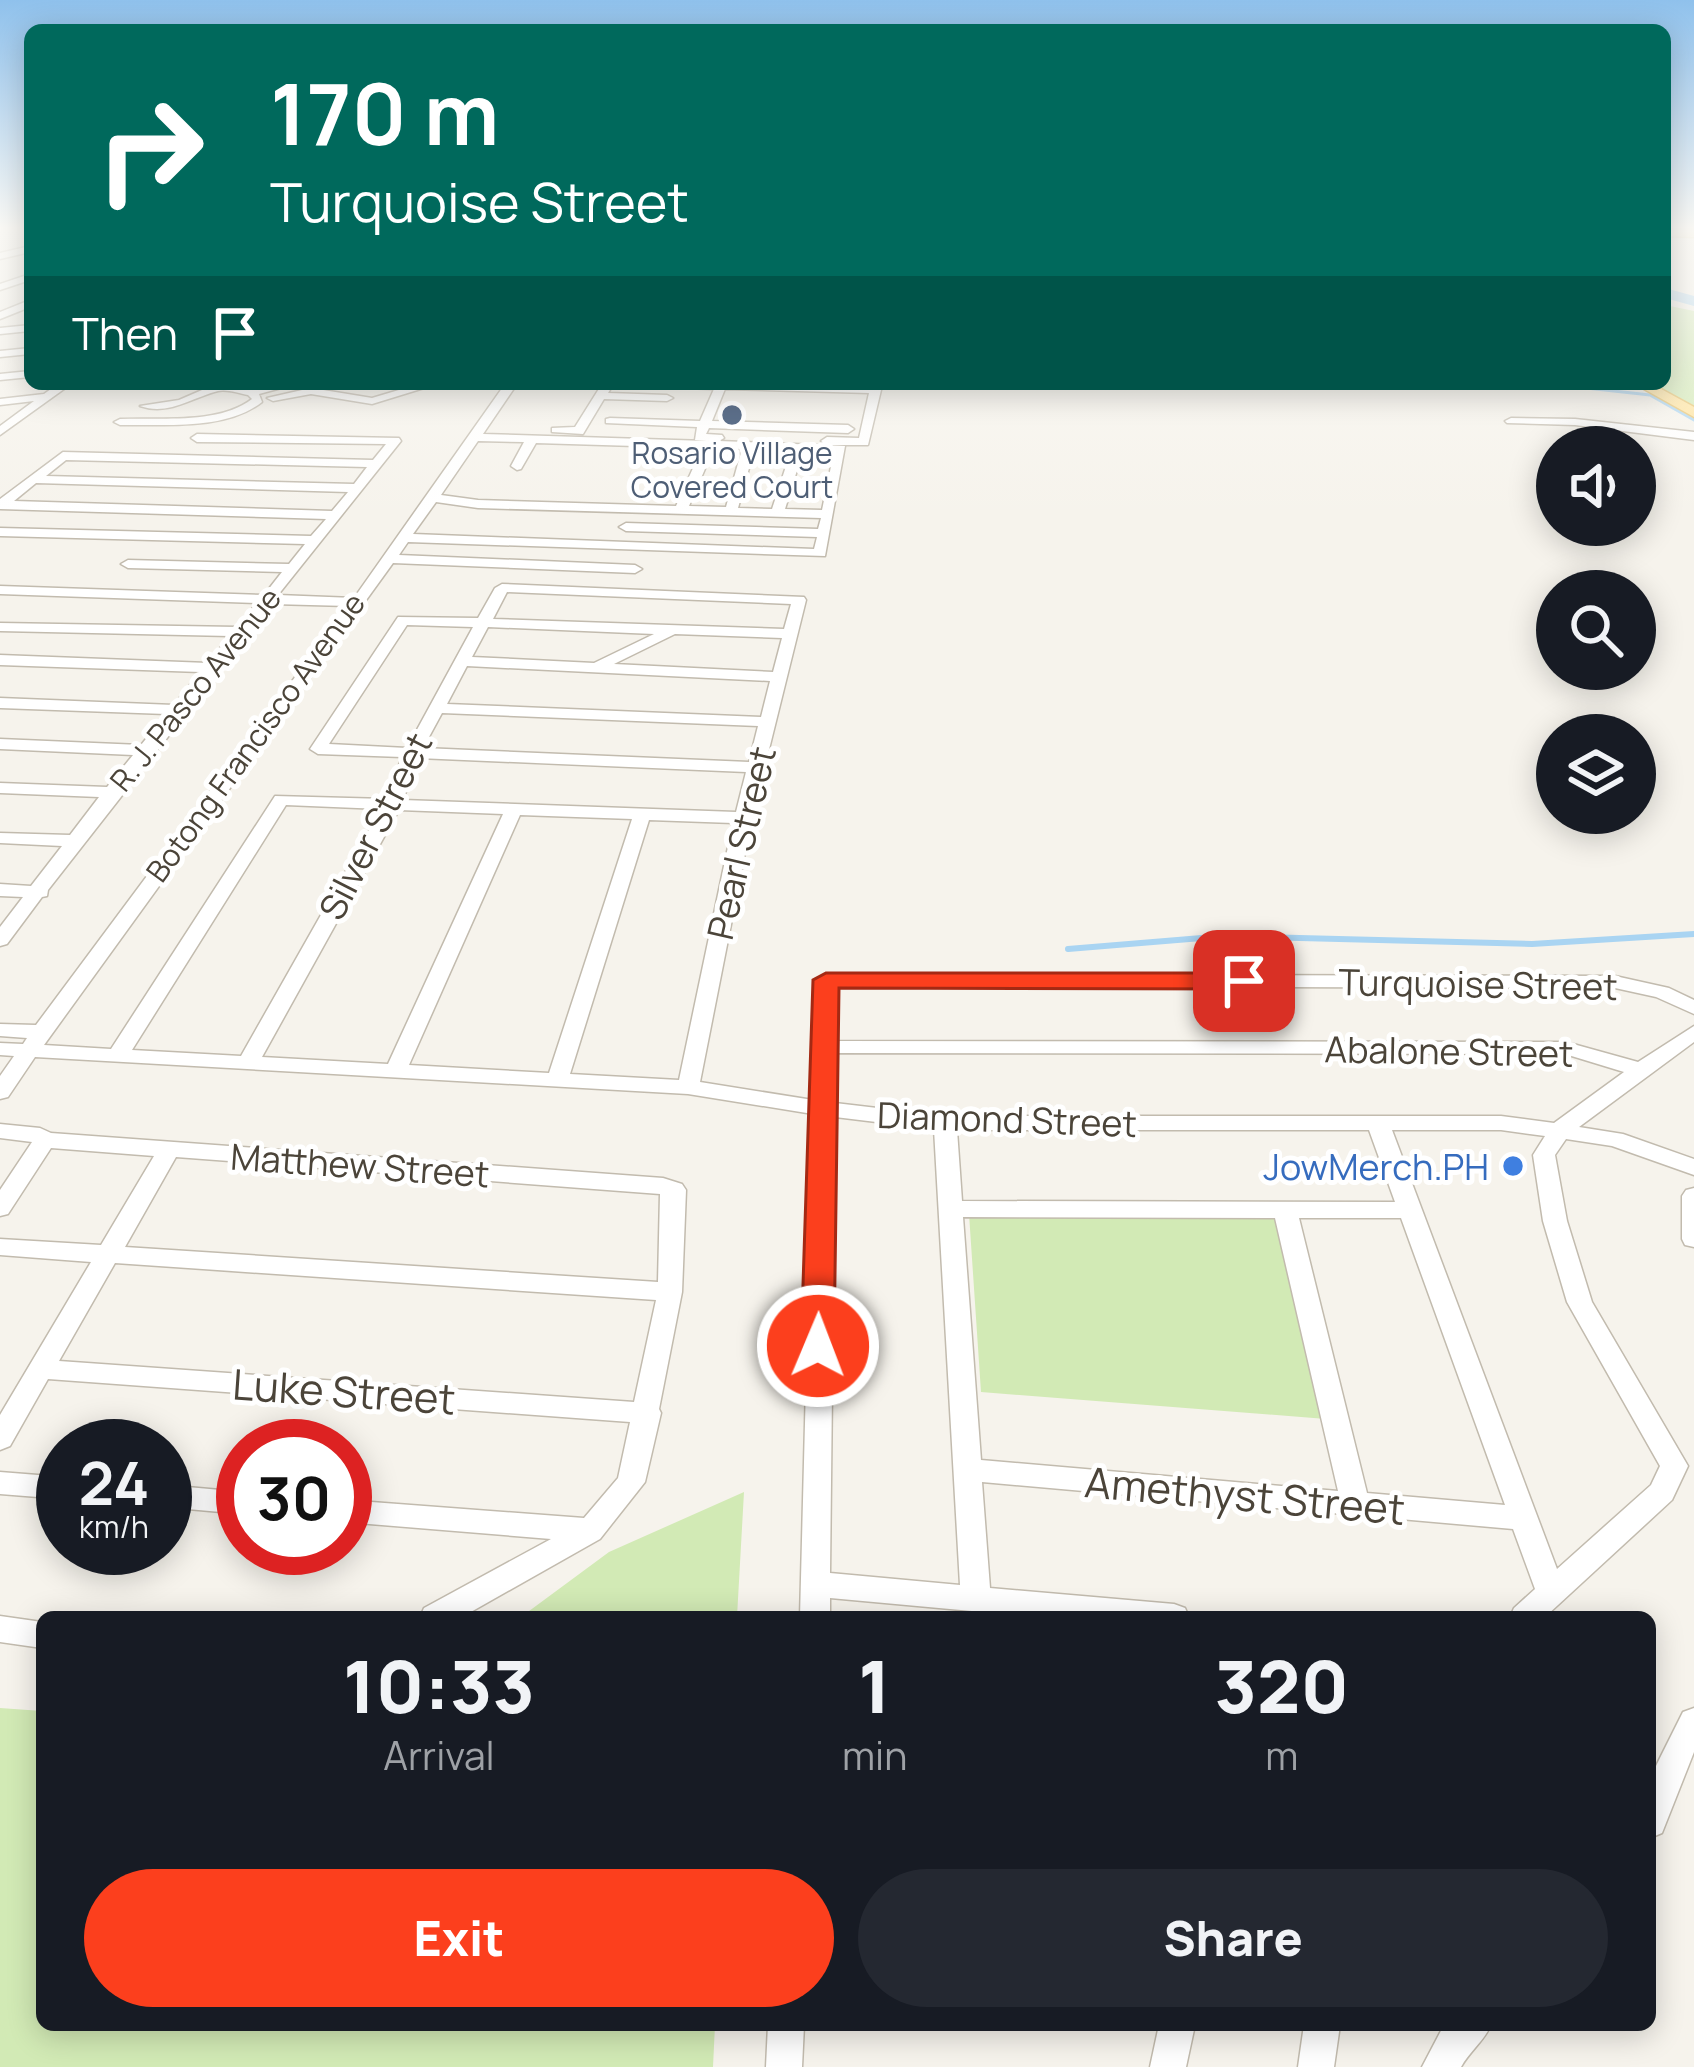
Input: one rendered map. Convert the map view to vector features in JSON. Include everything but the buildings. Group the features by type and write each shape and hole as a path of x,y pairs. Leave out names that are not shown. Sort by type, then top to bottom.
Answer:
{"main road":[{"path":"1653,390 1694,413"}],"street":[{"path":"0,430 57,390"},
{"path":"146,406 181,403 212,390"},
{"path":"235,390 255,396 342,390 372,401 410,390"},
{"path":"120,422 196,420 245,410 255,396 272,390"},
{"name":"Botong Francisco Avenue","path":"0,1092 354,602 435,498 502,390"},
{"path":"719,390 699,437 864,442 875,390"},
{"path":"478,433 579,431 601,396 749,419 825,421 866,430"},
{"path":"0,401 47,397"},
{"path":"610,421 872,401"},
{"path":"1511,421 1575,422 1694,436"},
{"path":"402,538 820,553 841,449 577,441 478,433"},
{"name":"R. J. Pasco Avenue","path":"0,940 145,750 394,441 197,438"},
{"path":"517,466 532,439"},
{"path":"569,461 577,441"},
{"path":"681,509 709,445"},
{"path":"731,511 749,446"},
{"path":"777,513 798,448"},
{"path":"0,505 63,455 379,464"},
{"path":"33,479 358,488"},
{"path":"435,498 478,504 827,514"},
{"path":"0,505 336,515"},
{"path":"626,527 824,533"},
{"path":"0,532 314,540"},
{"path":"98,594 155,535"},
{"path":"455,561 471,540"},
{"path":"387,559 635,569"},
{"path":"128,563 291,568"},
{"name":"Pearl Street","path":"502,588 799,600 743,818 688,1088"},
{"name":"Silver Street","path":"248,1063 393,804 412,752 502,588"},
{"path":"0,590 354,602"},
{"path":"757,767 318,748 403,620 790,634"},
{"path":"0,627 244,632"},
{"path":"0,644 21,627"},
{"path":"594,668 676,629"},
{"path":"0,660 212,668"},
{"path":"462,661 781,677"},
{"path":"0,703 177,710"},
{"path":"436,708 770,722"},
{"path":"0,744 145,750"},
{"path":"0,788 112,792"},
{"path":"118,1055 281,800 743,818"},
{"path":"395,1072 514,809"},
{"path":"557,1081 642,814"},
{"path":"0,838 77,842"},
{"path":"0,890 40,892"},
{"name":"Turquoise Street","path":"824,1047 826,980 1615,982 1662,992 1694,1008"},
{"path":"0,1030 35,1040"},
{"path":"1531,1611 1662,1492 1675,1466 1580,1302 1555,1221 1544,1154 1561,1130 1694,1032"},
{"path":"0,1049 35,1040"},
{"name":"Diamond Street","path":"35,1040 118,1055 688,1088 945,1123 1501,1123 1616,1139 1694,1167"},
{"path":"815,1611 824,1047"},
{"name":"Abalone Street","path":"824,1047 1566,1048 1640,1070"},
{"path":"945,1123 976,1600"},
{"path":"1378,1123 1551,1592"},
{"path":"0,1131 40,1135 45,1140"},
{"path":"0,1146 45,1140"},
{"path":"0,1208 45,1140"},
{"name":"Matthew Street","path":"45,1140 674,1190 670,1292"},
{"path":"0,1438 168,1152"},
{"path":"1694,1196 1694,1239"},
{"path":"950,1209 1408,1210"},
{"path":"1285,1209 1356,1506"},
{"path":"0,1247 670,1292 632,1482 590,1531 446,1611"},
{"name":"Luke Street","path":"40,1369 648,1413"},
{"name":"Amethyst Street","path":"970,1470 1521,1518"},
{"path":"0,1483 36,1486"},
{"path":"372,1513 590,1531"},
{"path":"814,1584 1104,1611"},
{"path":"0,1629 36,1634"},
{"path":"1656,1806 1673,1759 1694,1722"},
{"path":"784,2067 786,2031"},
{"path":"1168,2067 1176,2031"},
{"path":"1316,2067 1321,2031"},
{"path":"1440,2067 1465,2031"}],"green space":[{"path":"1671,323 1694,323 1694,407 1663,390 1671,390"},
{"path":"969,1214 1277,1214 1326,1419 981,1392"},
{"path":"744,1492 737,1611 529,1611 609,1552"},
{"path":"0,1708 36,1711 36,2031 715,2031 713,2067 0,2067"}],"waterway":[{"path":"1605,390 1650,395 1694,420"},
{"path":"1068,949 1226,936 1532,944 1694,934"}],"place":[{"name":"Rosario Village Covered Court","path":"732,415"},
{"name":"JowMerch.PH","path":"1513,1166"}],"route":[{"path":"818,1346 826,980 1244,981"}]}
